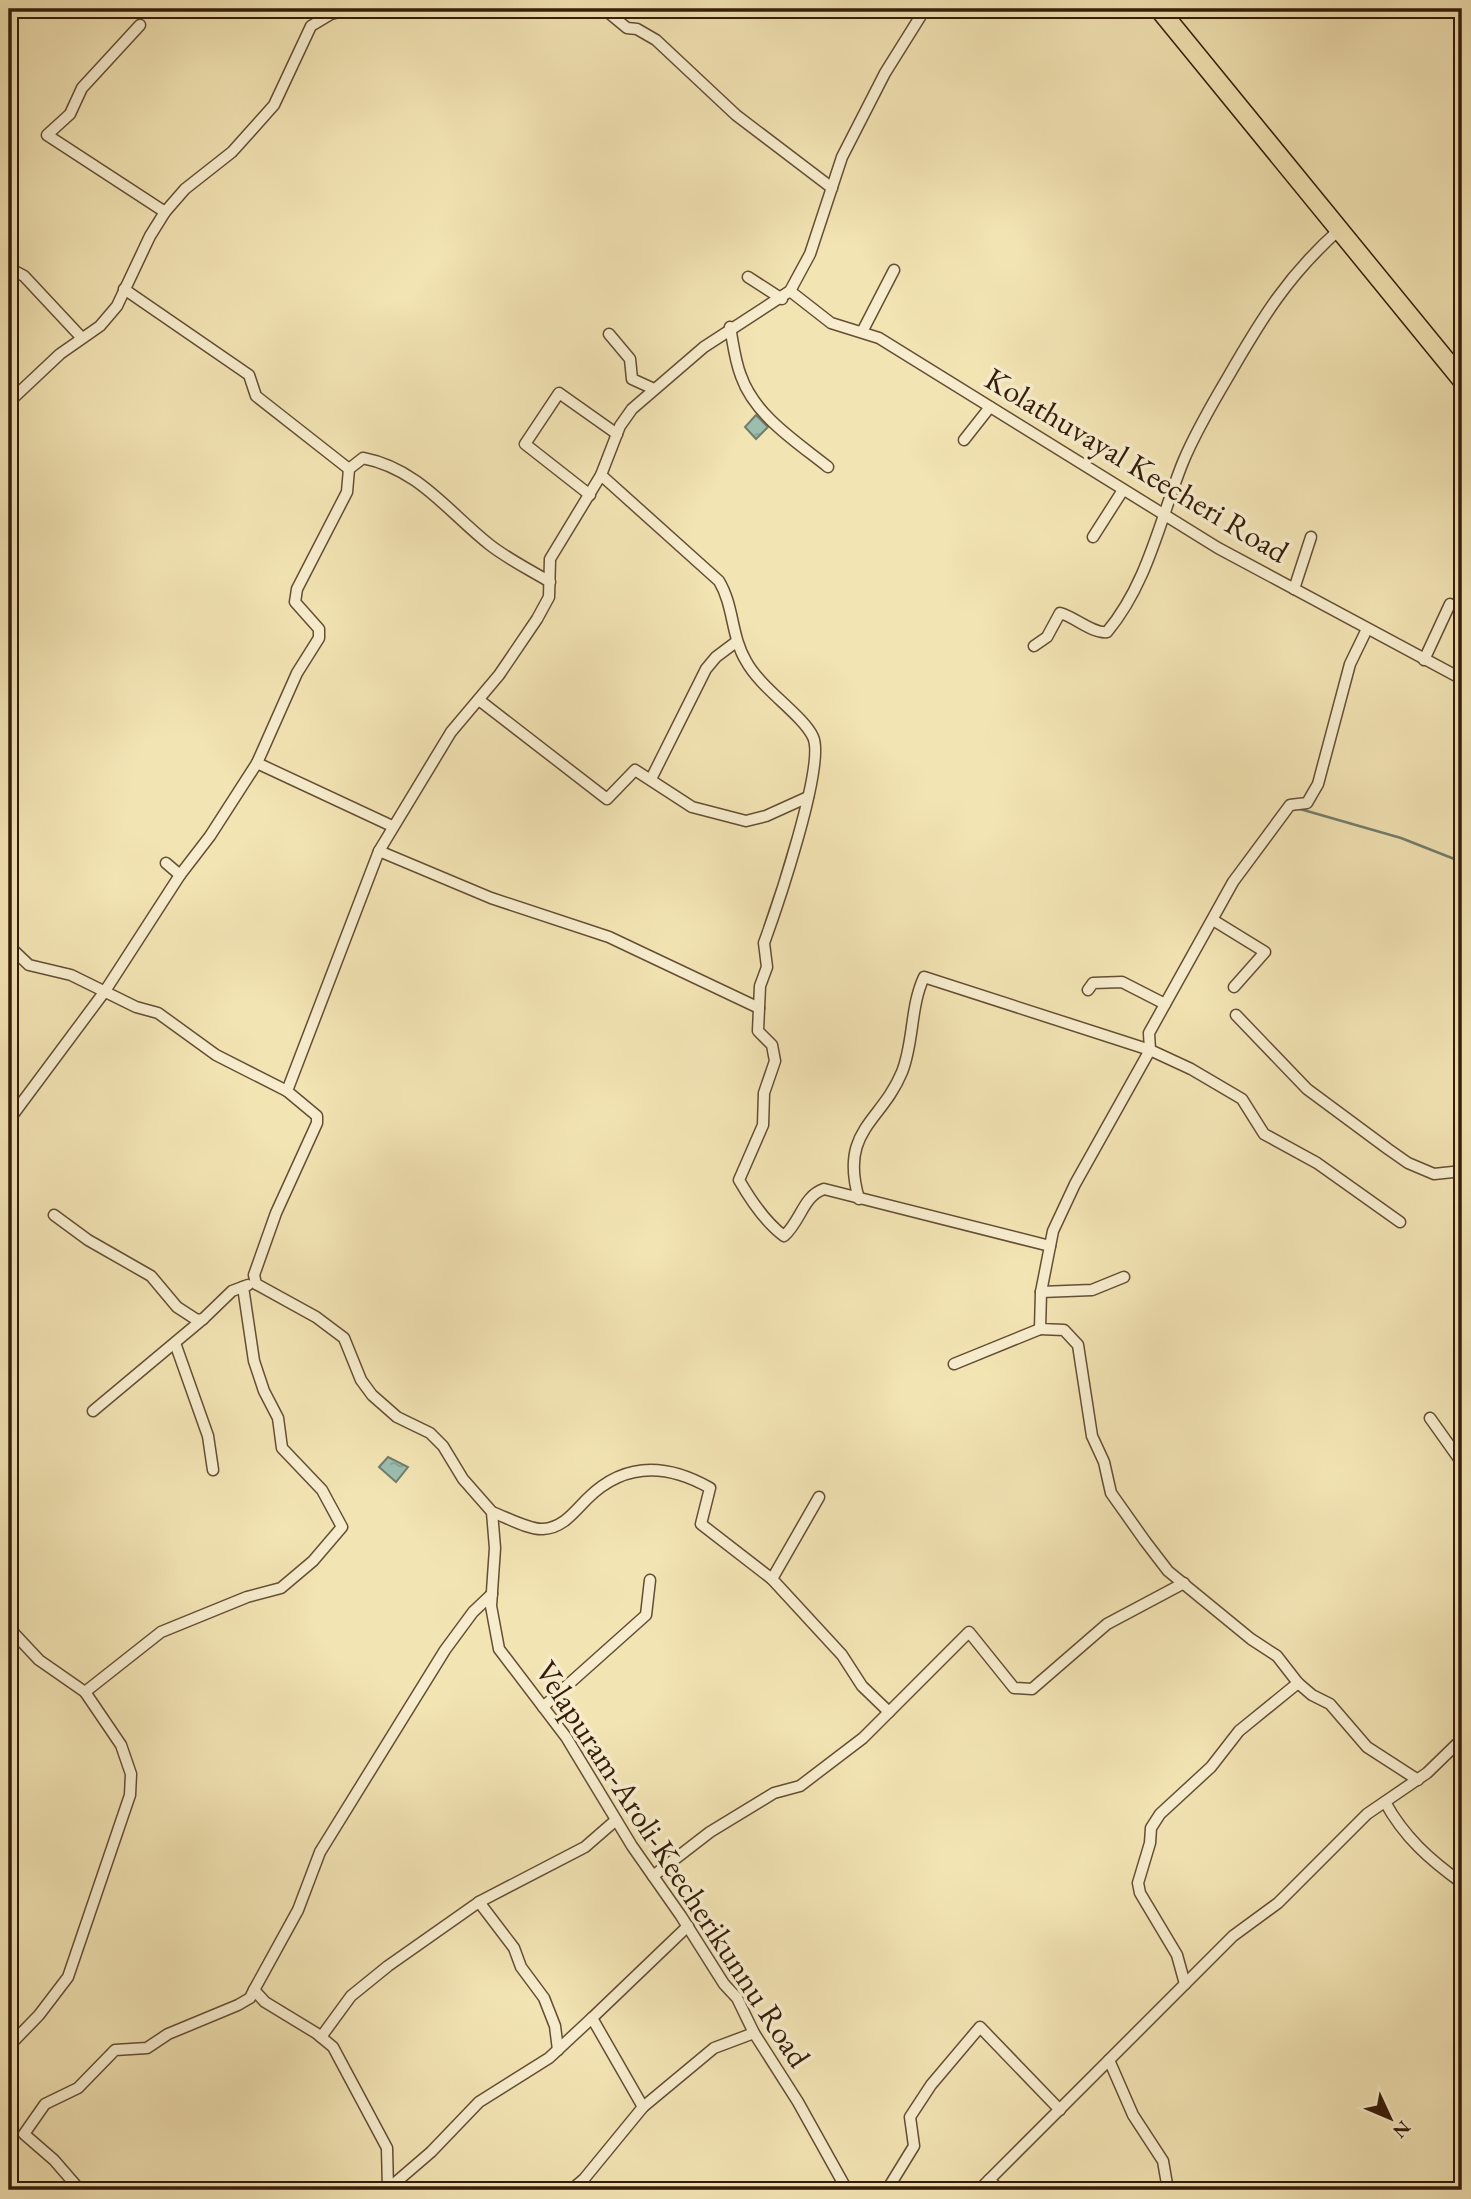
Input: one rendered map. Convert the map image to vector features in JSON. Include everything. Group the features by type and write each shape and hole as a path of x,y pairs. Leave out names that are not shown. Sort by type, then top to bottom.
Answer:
{"highway":[{"path":"1159,9 1462,380"}],"street":[{"path":"9,402 80,337 100,326 117,306 165,212 185,189 233,152 274,105 311,26 331,14 352,9"},
{"path":"604,9 627,28 637,29 656,40 736,115 832,188"},
{"path":"287,1091 379,851 451,732 478,700 537,619 549,597 550,559 601,475 617,434 632,409 654,389 730,327 782,299 790,291 810,254 842,157 885,74 925,9"},
{"path":"140,25 82,88 70,114 47,135 165,212"},
{"path":"1034,646 1046,637 1060,613 1072,616 1100,633 1107,632 1143,572 1166,516 1183,462 1214,401 1271,303 1308,258 1340,229"},
{"path":"9,268 24,276 80,337"},
{"path":"862,332 894,270"},
{"path":"748,276 782,299"},
{"path":"124,289 249,375 256,396 349,469"},
{"name":"Kolathuvayal Keecheri Road","path":"790,291 831,323 878,338 1166,516 1294,589 1462,679"},
{"path":"730,327 741,377 751,395 772,422 828,467"},
{"path":"609,334 630,359 632,379 654,389"},
{"path":"590,495 525,444 559,393 617,434"},
{"path":"964,440 990,407"},
{"path":"9,1120 105,991 257,763 297,673 319,638 319,629 295,602 297,589 347,492 349,469 363,458 378,461 416,479 491,545 550,582"},
{"path":"601,475 719,581 728,596 736,642 747,664 774,697 813,735 815,742 808,797 764,943 767,967 760,986 758,1031 772,1045 775,1061 764,1093 763,1125 739,1180 772,1225 784,1236 797,1223 807,1198 824,1189 1050,1246"},
{"path":"1093,537 1123,490"},
{"path":"1294,589 1311,537"},
{"path":"1424,660 1450,604"},
{"path":"1040,1329 1041,1292 1053,1231 1075,1184 1150,1050 1149,1033 1233,882 1290,804 1307,803 1318,784 1350,664 1367,629"},
{"path":"651,779 706,669 716,657 736,642"},
{"path":"478,700 607,799 635,770 692,807 746,821 766,816 808,797"},
{"path":"257,763 392,826"},
{"path":"379,851 491,898 630,945 759,1008"},
{"path":"166,863 180,876"},
{"path":"1213,920 1265,952 1234,987"},
{"path":"9,946 29,964 71,975 136,1007 158,1013 216,1055 287,1091 317,1116 317,1123 276,1213 254,1275 256,1284"},
{"path":"859,1199 855,1185 857,1142 866,1123 893,1090 903,1070 924,977 1150,1050 1191,1069 1242,1099 1264,1134 1317,1163 1400,1222"},
{"path":"1088,990 1093,983 1122,982 1166,1004"},
{"path":"1236,1016 1307,1089 1408,1163 1434,1174 1462,1171"},
{"path":"54,1216 88,1240 151,1276 177,1307 197,1320 203,1319"},
{"path":"1041,1292 1092,1290 1124,1277"},
{"path":"93,1411 232,1292 256,1284 316,1317 344,1338 361,1380 372,1395 397,1417 430,1433 443,1446 463,1479 492,1512 542,1530 568,1520 589,1497 618,1475 636,1470 683,1473 710,1488 701,1524 772,1579 842,1655 862,1686 889,1712"},
{"path":"85,1692 161,1632 247,1597 281,1588 313,1561 342,1527 322,1490 282,1448 278,1418 264,1391 254,1361 243,1287"},
{"path":"954,1364 1040,1329 1064,1330 1077,1345 1092,1436 1104,1462 1111,1493 1168,1571 1251,1639 1277,1656 1298,1683 1330,1704 1367,1747 1418,1780"},
{"path":"175,1343 208,1436 213,1470"},
{"path":"1430,1418 1462,1463"},
{"path":"772,1579 819,1497"},
{"name":"Velapuram-Aroli-Keecherikunnu Road","path":"492,1512 495,1548 492,1594 499,1649 566,1737 616,1820 724,1984 737,1998 754,2033 847,2190"},
{"path":"543,1707 646,1615 650,1580"},
{"path":"653,1876 710,1832 774,1793 800,1786 863,1738 969,1632 1014,1688 1032,1689 1107,1624 1184,1583"},
{"path":"80,2190 54,2160 24,2134 45,2104 78,2088 115,2050 147,2048 167,2034 250,1998 298,1910 320,1852 445,1650 473,1612 492,1594"},
{"path":"9,1628 39,1660 85,1692 121,1745 131,1774 130,1795 68,1976 39,2015 9,2046"},
{"path":"1185,1984 1177,1955 1140,1893 1138,1883 1150,1843 1151,1828 1160,1814 1211,1768 1239,1731 1298,1683"},
{"path":"979,2190 1233,1936 1278,1903 1367,1814 1418,1780 1462,1739"},
{"path":"1385,1802 1400,1829 1436,1864 1462,1884"},
{"path":"321,2037 351,1996 479,1902 584,1847 616,1820"},
{"path":"479,1902 514,1948 521,1967 544,1998 555,2026 558,2050"},
{"path":"388,2190 431,2152 479,2102 558,2050 688,1926"},
{"path":"254,1990 265,2002 333,2047 387,2148 388,2190"},
{"path":"592,2018 643,2107"},
{"path":"887,2190 914,2146 910,2117 931,2085 980,2027 1060,2110"},
{"path":"571,2190 584,2179 643,2107 714,2048 754,2033"},
{"path":"1109,2060 1133,2115 1163,2161 1168,2190"},
{"path":"989,2180 1000,2190"}],"water":[{"path":"756,415 768,427 756,439 745,427"},
{"path":"388,1457 408,1467 396,1482 379,1467"}],"waterway":[{"path":"1300,809 1401,838 1462,862"}]}
